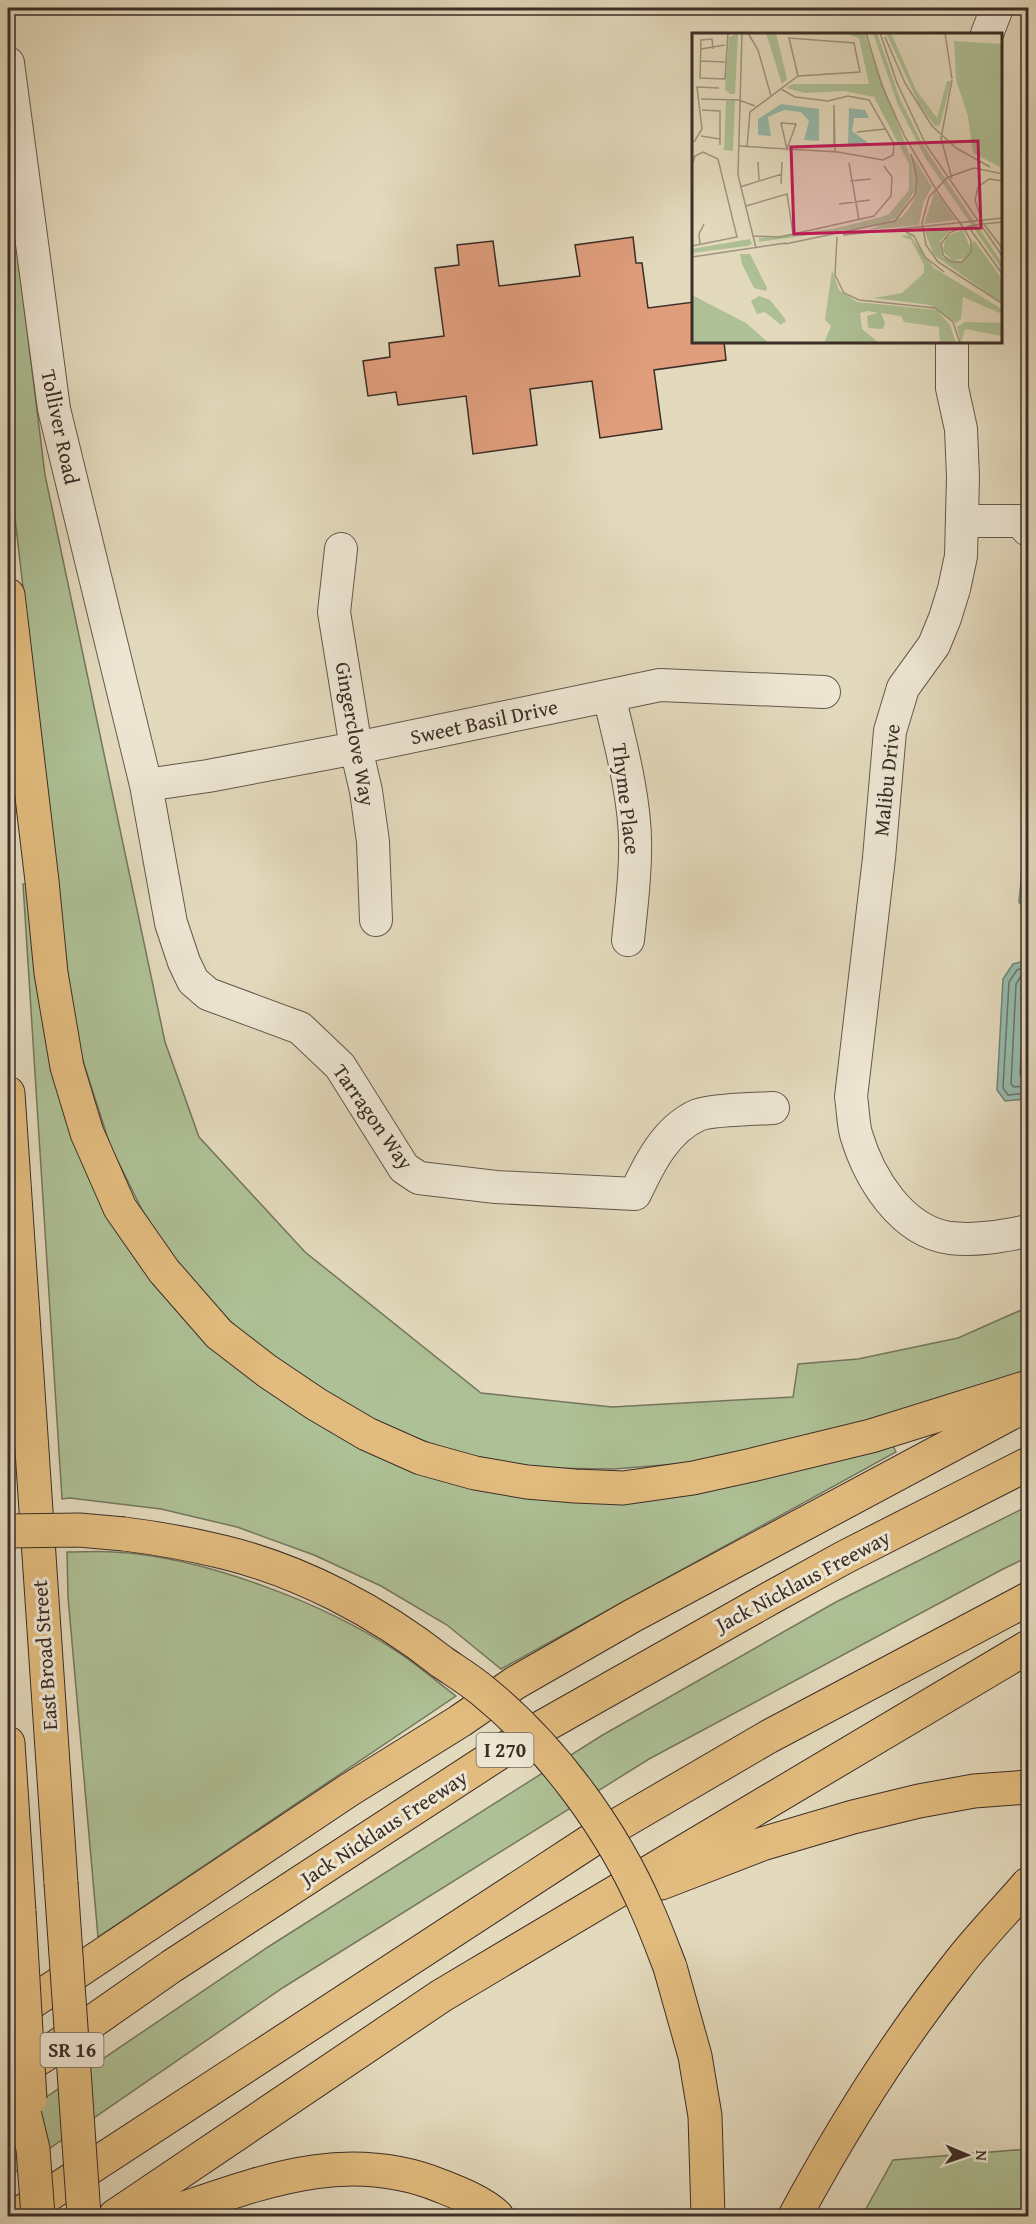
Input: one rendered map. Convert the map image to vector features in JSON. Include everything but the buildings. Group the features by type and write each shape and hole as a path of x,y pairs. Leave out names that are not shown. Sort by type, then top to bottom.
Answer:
{"main road":[{"path":"8,595 51,974 67,1067 87,1133 120,1208 164,1271 219,1334 267,1371 316,1404 367,1434 421,1458 475,1473 526,1482 575,1486 623,1488 732,1470 871,1436 1029,1387"},
{"name":"East Broad Street","path":"8,1093 84,2217"},
{"path":"8,2018 349,1790 460,1721 515,1683 632,1616 1029,1404"},
{"name":"Jack Nicklaus Freeway","path":"8,2078 172,1966 519,1740 804,1579 1029,1464"},
{"path":"8,1532 79,1530 124,1534 225,1552 264,1565 345,1598 416,1641 482,1690 518,1722 555,1763 619,1853 648,1910 670,1967 695,2056 703,2106 708,2175 708,2217"},
{"path":"16,2217 594,1838 768,1737 1029,1599"},
{"path":"115,2217 441,1995 1029,1647"},
{"name":"SR 16","path":"8,1743 38,2217"},
{"path":"567,1920 762,1844 853,1817 974,1791 1029,1787"},
{"path":"795,2217 829,2153 890,2056 957,1965 1029,1884"},
{"path":"8,2045 33,2149"},
{"path":"161,2217 233,2191 284,2176 328,2170 370,2169 403,2173 431,2182 479,2203 497,2217"}],"street":[{"path":"987,33 997,8"},
{"name":"Tolliver Road","path":"8,63 54,409 146,785"},
{"name":"Malibu Drive","path":"952,344 952,388 961,429 961,556 948,608 934,645 903,688 890,731 879,858 851,1097 855,1132 867,1164 884,1192 905,1218 933,1234 950,1238 992,1238 1029,1231"},
{"path":"962,521 1026,520"},
{"name":"Gingerclove Way","path":"341,549 334,612 356,748 366,791 372,842 376,920"},
{"name":"Sweet Basil Drive","path":"146,785 197,778 356,748 660,685 824,693"},
{"name":"Thyme Place","path":"609,696 632,810 636,850 628,940"},
{"name":"Tarragon Way","path":"146,785 171,923 193,981 208,994 300,1028 340,1066 404,1168 419,1178 496,1187 635,1194 647,1168 671,1133 699,1114 773,1107"}],"shaded area":[{"path":"8,176 45,475 165,1042 199,1137 305,1252 481,1393 612,1407 793,1397 798,1364 858,1359 958,1338 1028,1307 1028,1369 998,1382 805,1439 687,1463 615,1469 537,1468 458,1453 380,1425 308,1386 251,1342 198,1289 167,1249 142,1210 110,1145 75,1036 8,458"},
{"path":"23,884 32,884 56,1065 212,1345 509,1494 891,1442 896,1452 501,1669 447,1625 381,1586 314,1555 237,1527 161,1509 62,1499"},
{"path":"1028,1506 1028,1557 649,1759 284,1987 8,2177 8,2123 268,1947 601,1736 836,1602"},
{"path":"67,1552 148,1555 223,1572 261,1585 335,1616 368,1634 405,1657 456,1696 98,1937 68,1597"},
{"path":"1028,2149 1028,2216 862,2216 893,2160"}],"water":[{"path":"1028,810 1028,913 1019,902"},
{"path":"1028,960 1028,1099 1005,1101 997,1090 1003,979 1013,964"}]}
